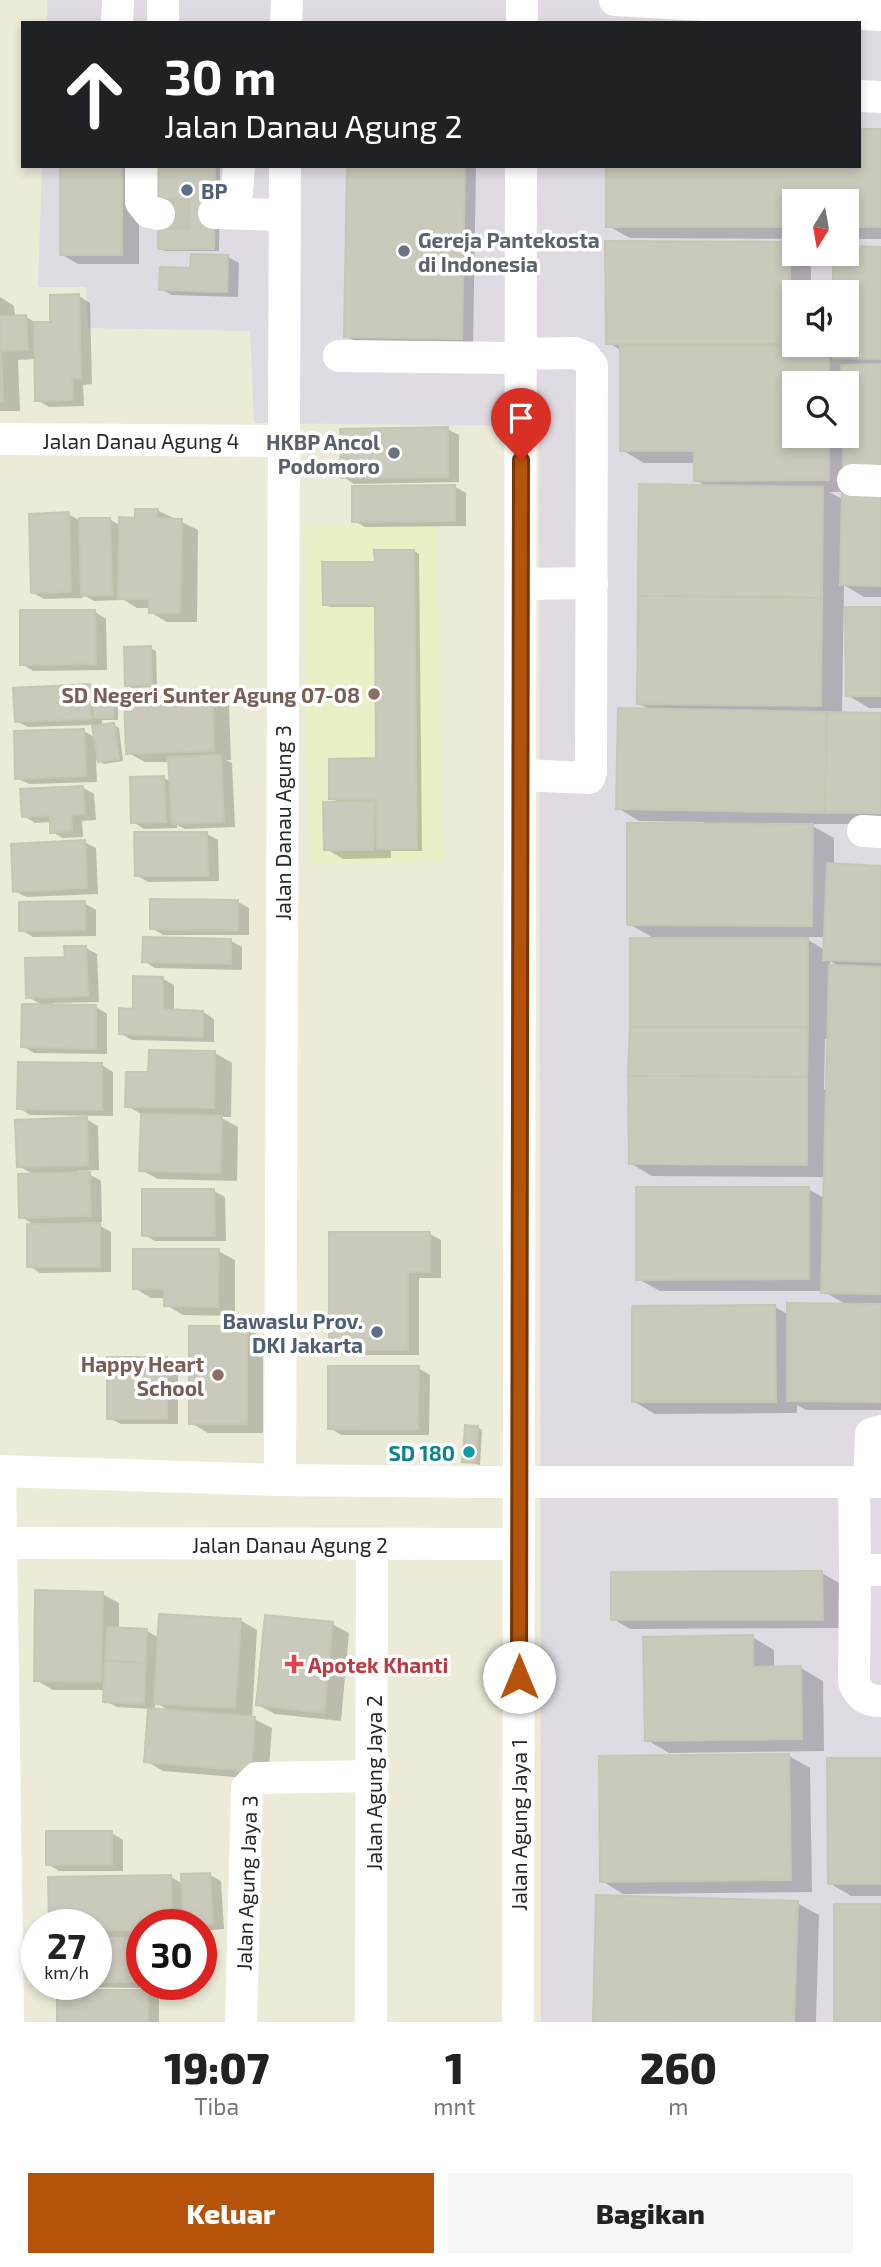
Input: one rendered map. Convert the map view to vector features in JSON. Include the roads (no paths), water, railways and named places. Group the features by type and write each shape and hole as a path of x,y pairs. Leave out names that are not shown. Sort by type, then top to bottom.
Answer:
{"street":[{"path":"117,21 118,0"},
{"path":"163,0 163,21"},
{"path":"286,0 286,21"},
{"path":"522,0 522,21"},
{"path":"615,0 799,16 881,15"},
{"path":"861,96 881,97"},
{"path":"141,168 141,202 149,212 159,214"},
{"path":"239,168 236,202 221,213 284,215"},
{"name":"Jalan Danau Agung 3","path":"280,1479 285,168"},
{"path":"519,1544 521,168"},
{"path":"339,356 521,356 575,353 585,357 592,366 592,772 589,778 520,775"},
{"name":"Jalan Danau Agung 4","path":"0,439 282,441"},
{"path":"521,583 592,583"},
{"path":"881,1431 871,1434 869,1441 868,1570 855,1682 865,1698 881,1701"},
{"path":"8,2022 3,1921 0,1471 518,1483 868,1482"},
{"name":"Jalan Danau Agung 2","path":"0,1543 519,1544"},
{"name":"Jalan Agung Jaya 2","path":"371,2022 372,1544"},
{"name":"Jalan Agung Jaya 1","path":"518,2022 519,1544"},
{"name":"Jalan Agung Jaya 3","path":"241,2022 247,1788 257,1778 373,1776"}],"tunnel":[{"path":"159,214 214,213"}],"place":[{"name":"BP","path":"187,190"},
{"name":"Gereja Pantekosta di Indonesia","path":"404,251"},
{"name":"HKBP Ancol Podomoro","path":"394,453"},
{"name":"SD Negeri Sunter Agung 07-08","path":"374,694"},
{"name":"Bawaslu Prov. DKI Jakarta","path":"377,1332"},
{"name":"Happy Heart School","path":"218,1375"},
{"name":"SD 180","path":"469,1452"},
{"name":"Apotek Khanti","path":"294,1664"}]}
